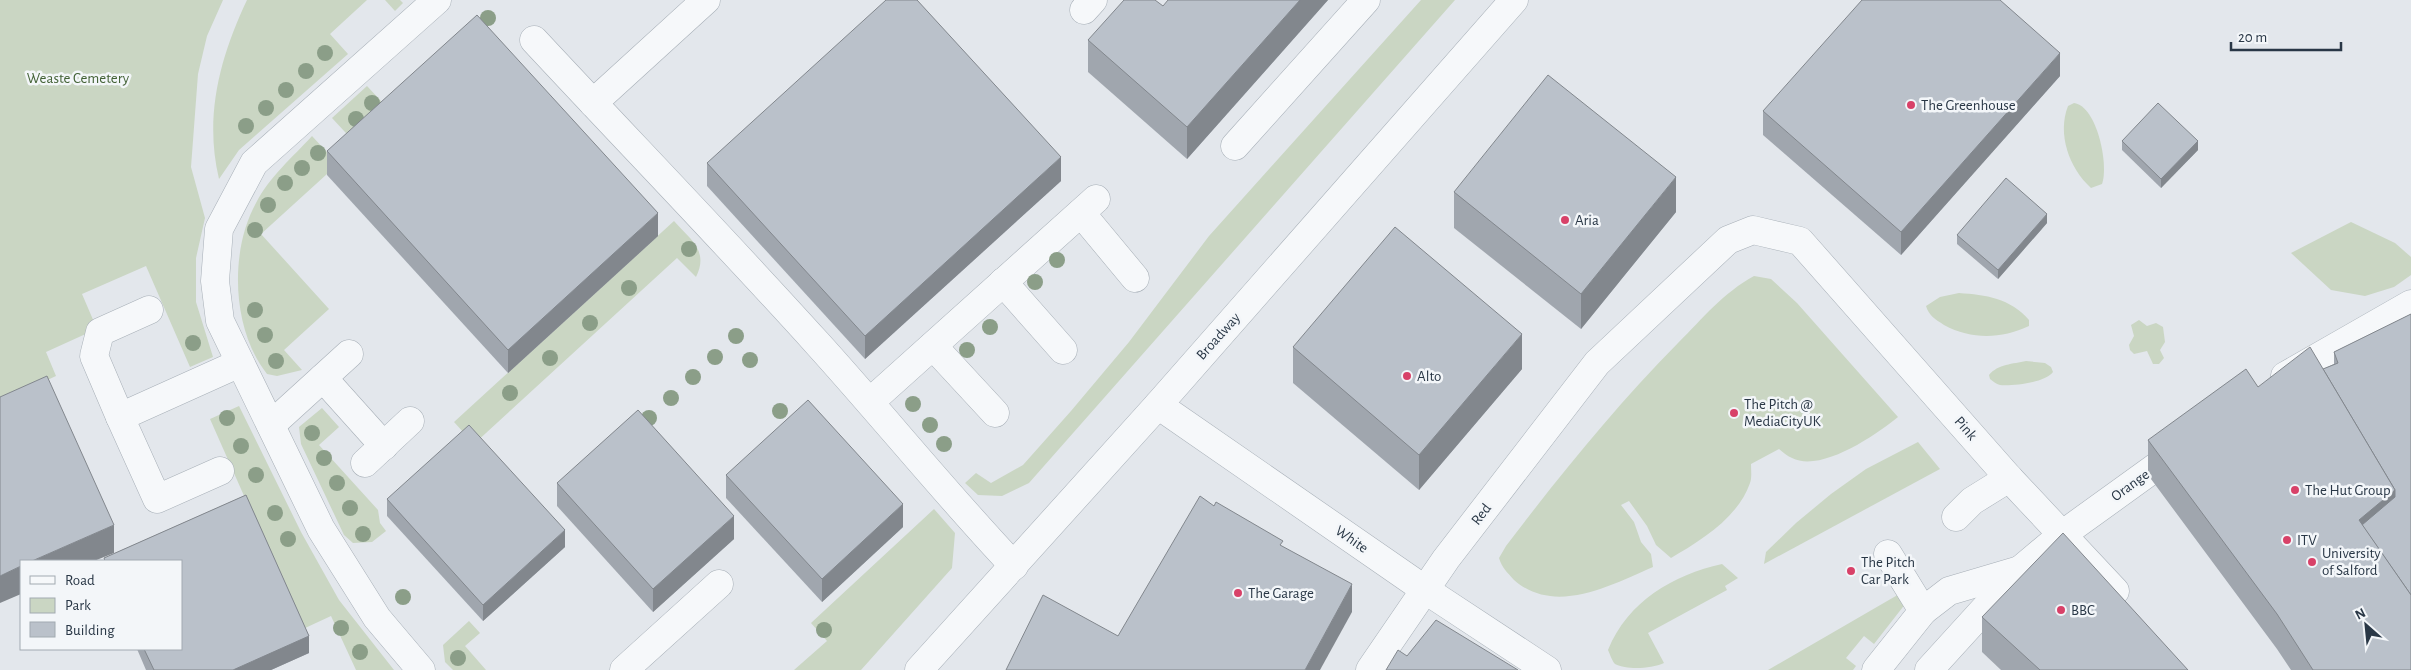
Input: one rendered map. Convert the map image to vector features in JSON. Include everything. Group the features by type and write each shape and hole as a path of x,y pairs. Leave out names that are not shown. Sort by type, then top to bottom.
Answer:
{"street":[{"path":"421,670 377,618 321,529 220,321 215,281 219,229 254,163 437,0"},
{"path":"592,103 706,0"},
{"path":"1235,146 1366,0"},
{"name":"Broadway","path":"919,670 1158,405 1514,0"},
{"path":"534,40 592,103 689,202 870,402 943,489 1014,566"},
{"path":"870,402 1088,206 1135,278"},
{"name":"Pink","path":"1728,240 1754,230 1800,241 2009,478 2063,534 2132,611"},
{"name":"Red","path":"1370,670 1424,589 1597,363 1728,240"},
{"path":"1003,282 1063,350"},
{"path":"2261,392 2411,304"},
{"path":"149,310 100,332 94,356 120,417 157,499 220,471"},
{"path":"933,346 995,414"},
{"path":"271,425 349,354"},
{"path":"120,417 240,363"},
{"path":"323,378 374,454 410,421"},
{"name":"White","path":"1158,405 1424,589 1547,670"},
{"name":"Orange","path":"1935,668 2020,570 2063,534 2200,435"},
{"path":"1956,517 1972,500 2009,478"},
{"path":"1888,554 1923,611"},
{"path":"1876,670 1923,611 1949,591 2020,570"},
{"path":"624,670 719,584"}],"green space":[{"name":"Weaste Cemetery","path":"0,0 223,0 207,36 198,74 191,167 205,218 196,258 196,302 213,357 190,367 146,266 82,294 94,322 90,332 46,352 56,376 13,396 0,413"},
{"path":"247,0 367,0 330,34 348,54 239,150 219,179 213,132 217,87 229,43"},
{"path":"385,0 400,0 403,3 395,11"},
{"path":"1421,0 1455,0 1029,483 1002,496 978,495 965,483 976,473 991,483 1023,465 1129,342 1209,236"},
{"path":"367,86 393,114 358,146 332,118"},
{"path":"2074,103 2082,107 2089,114 2095,125 2102,151 2104,175 2102,184 2091,188 2077,171 2067,150 2064,128 2065,117 2068,106"},
{"path":"312,136 338,164 261,234 329,309 284,350 302,370 277,376 267,374 255,356 247,336 238,290 241,244 247,223 261,194 274,176"},
{"path":"674,221 692,240 699,253 699,268 696,277 677,258 474,444 454,422"},
{"path":"2351,222 2395,243 2411,257 2411,275 2394,287 2365,296 2331,290 2291,253"},
{"path":"1754,276 1771,279 1797,303 1898,417 1862,442 1832,456 1804,461 1790,457 1779,449 1751,464 1750,483 1737,507 1706,536 1671,558 1656,545 1647,526 1629,501 1621,505 1634,522 1641,542 1651,554 1653,567 1619,582 1583,594 1547,596 1530,591 1514,580 1503,567 1499,558 1547,493 1610,417 1655,367 1714,306"},
{"path":"1959,293 1979,295 2006,302 2029,320 2029,326 1997,335 1976,335 1944,325 1929,312 1926,306 1940,297"},
{"path":"2139,320 2147,326 2156,323 2163,327 2165,342 2160,350 2164,358 2159,364 2153,364 2147,351 2134,354 2130,350 2129,345 2134,336 2131,325"},
{"path":"2026,361 2045,363 2051,367 2053,372 2043,379 2012,385 2000,385 1990,379 1989,375 1997,369"},
{"path":"239,406 301,532 339,600 394,670 356,670 331,616 303,629 210,419"},
{"path":"322,408 339,427 319,445 378,510 380,523 386,531 372,542 353,543 344,535 301,444 299,427"},
{"path":"1918,442 1940,469 1764,564 1766,552 1796,523 1831,494 1866,469"},
{"path":"934,509 955,533 952,568 861,670 794,670 827,641 811,623"},
{"path":"1722,564 1738,578 1725,586 1727,590 1648,633 1664,663 1652,667 1639,668 1615,664 1608,650 1627,617 1640,604 1654,593 1686,575"},
{"path":"1901,593 1906,603 1874,644 1864,636 1846,658 1856,666 1853,670 1768,670"},
{"path":"469,621 480,633 465,646 486,670 453,670 445,662 443,645"}],"building":[{"path":"886,0 917,0 1061,157 865,336 707,163"},
{"path":"1124,0 1155,0 1163,6 1168,0 1300,0 1187,127 1088,40"},
{"name":"The Greenhouse","path":"1862,0 2000,0 2060,53 1901,232 1763,111"},
{"path":"477,15 658,213 508,350 327,151"},
{"name":"Aria","path":"1548,75 1676,177 1581,294 1454,192"},
{"path":"2158,103 2198,141 2161,179 2122,141"},
{"path":"2006,178 2047,214 1998,270 1957,235"},
{"name":"Alto","path":"1395,227 1522,334 1419,455 1293,347"},
{"path":"2411,314 2411,595 2362,525 2395,497 2395,490 2323,369 2338,363 2334,352"},
{"name":"University of Salford","path":"2310,347 2395,490 2359,520 2411,595 2411,670 2313,670 2277,614 2148,440 2246,369 2258,387"},
{"path":"47,376 114,525 34,560 20,560 20,566 0,576 0,397"},
{"path":"808,400 903,504 822,579 726,475"},
{"path":"638,410 734,516 653,589 557,483"},
{"path":"469,425 565,530 483,605 387,499"},
{"path":"246,495 309,636 233,670 154,670 144,650 182,650 182,560 105,560 104,558"},
{"name":"The Garage","path":"1200,496 1214,506 1216,502 1283,541 1280,545 1352,584 1305,670 1006,670 1043,595 1118,636"},
{"path":"2063,533 2188,670 2040,670 1982,617"},
{"path":"1436,620 1518,670 1386,670 1398,650 1407,656"}],"place":[{"name":"The Greenhouse","path":"1911,105"},
{"name":"Aria","path":"1565,220"},
{"name":"Alto","path":"1407,376"},
{"name":"The Pitch @ MediaCityUK","path":"1734,413"},
{"name":"The Hut Group","path":"2295,490"},
{"name":"ITV","path":"2287,540"},
{"name":"University of Salford","path":"2312,562"},
{"name":"The Pitch Car Park","path":"1851,571"},
{"name":"The Garage","path":"1238,593"},
{"name":"BBC","path":"2061,610"}]}
